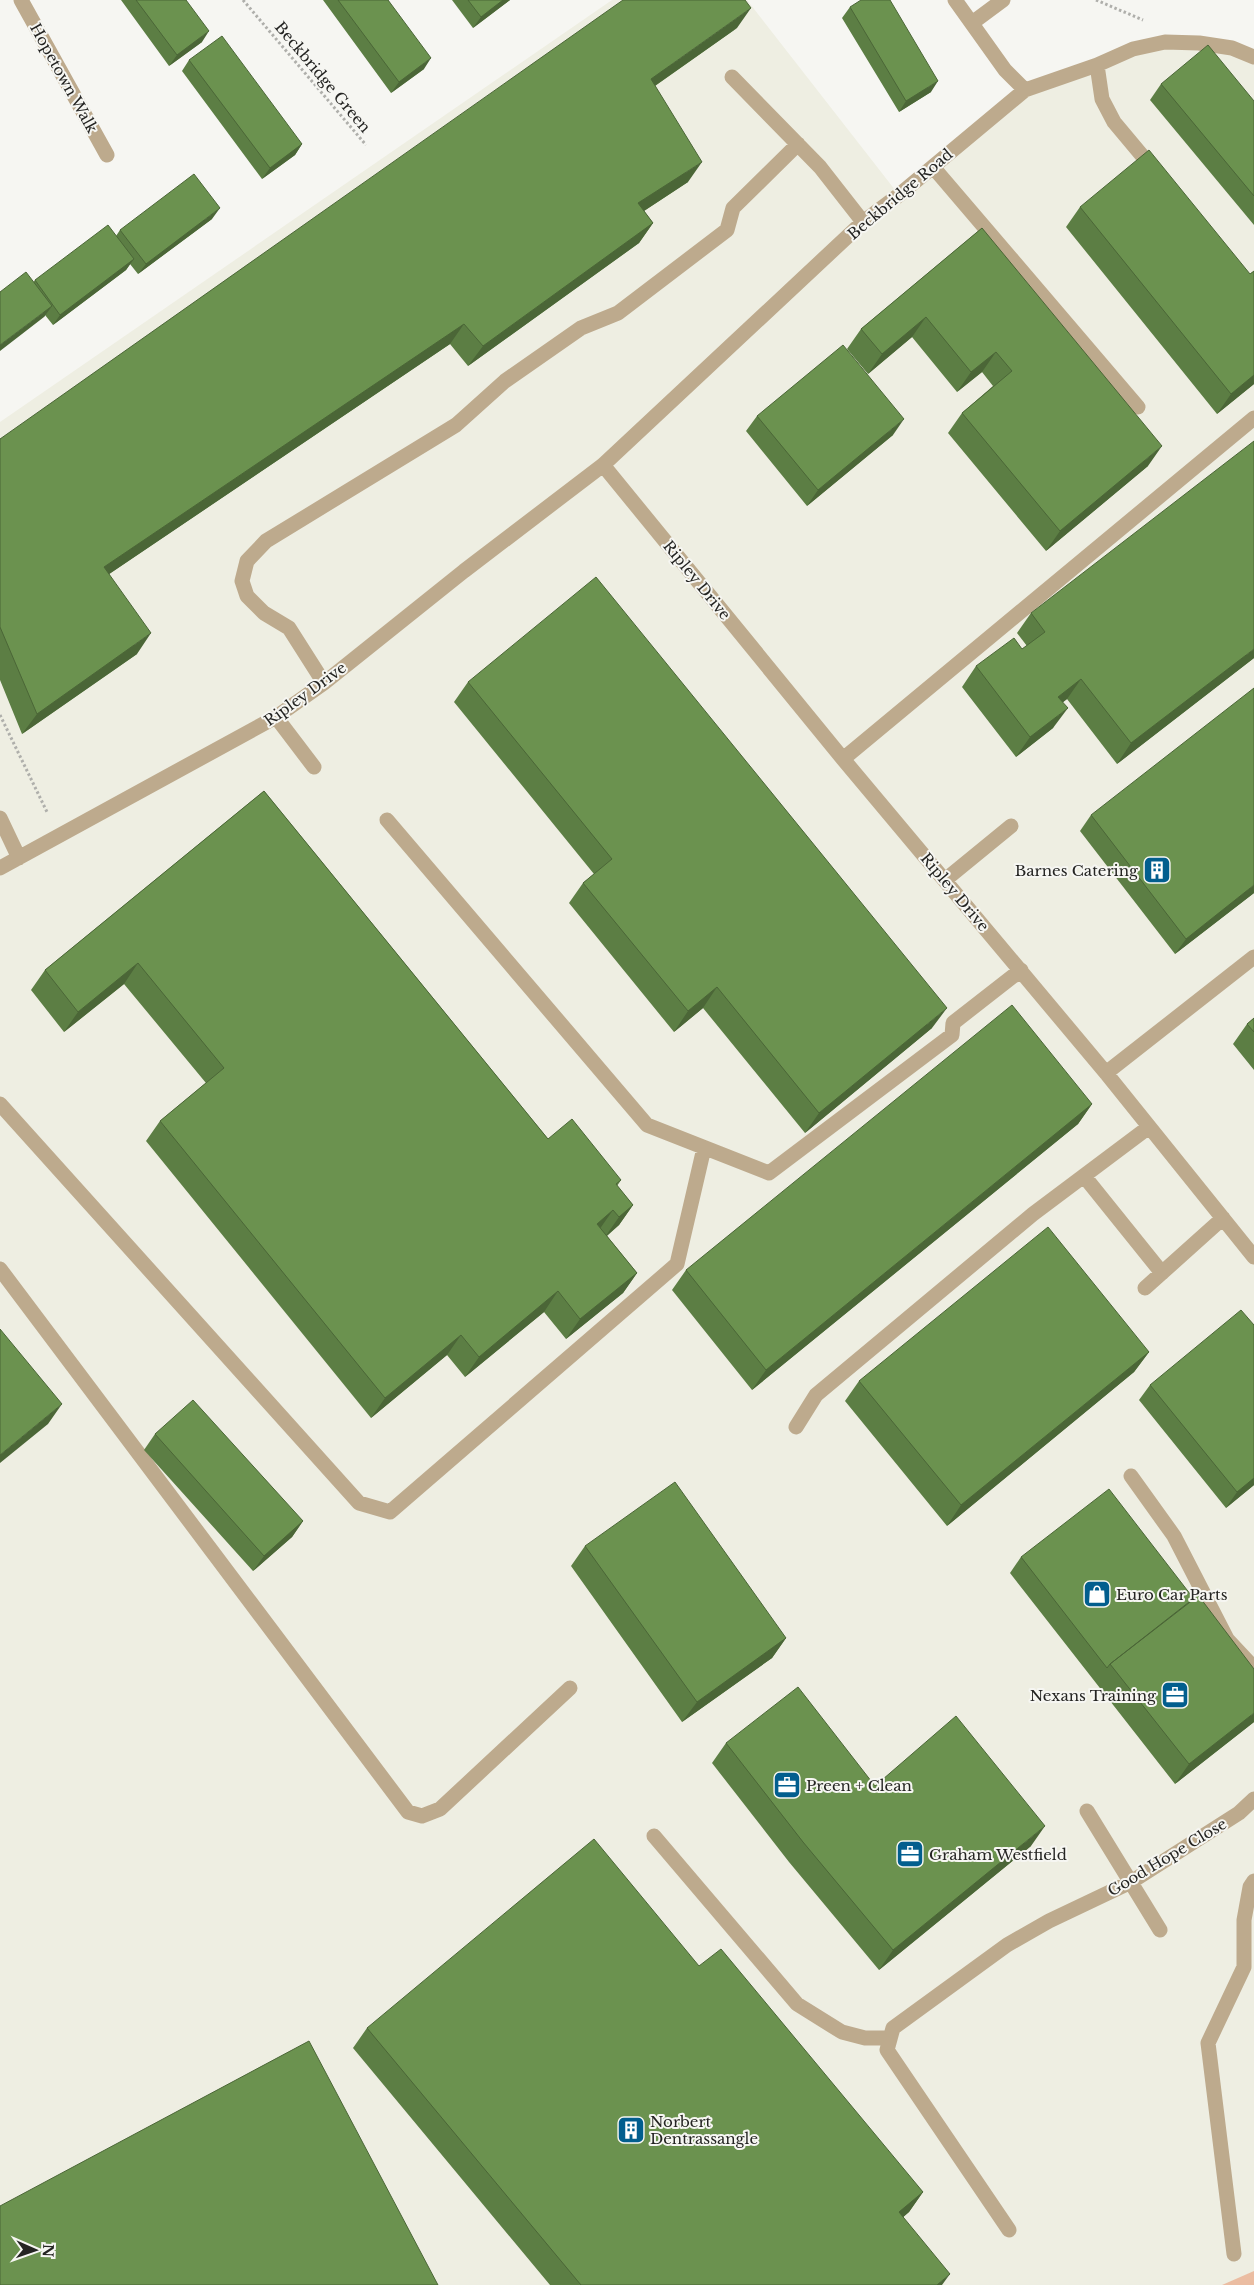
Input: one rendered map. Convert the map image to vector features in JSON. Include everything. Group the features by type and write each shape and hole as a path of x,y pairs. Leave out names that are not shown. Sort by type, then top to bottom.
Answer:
{"street":[{"name":"Hopetown Walk","path":"21,0 107,155"},
{"path":"955,0 1005,70 1025,90"},
{"path":"972,22 1003,0"},
{"name":"Beckbridge Road","path":"603,465 863,222 933,167 1025,90 1097,65 1133,49 1165,42 1199,43 1232,48 1254,57"},
{"path":"1097,65 1102,99 1114,122 1164,181"},
{"path":"732,76 826,174 863,222"},
{"path":"324,683 289,628 264,613 246,596 242,582 247,560 266,542 456,425 505,381 582,328 618,313 728,230 733,208 798,144"},
{"path":"933,167 1138,407"},
{"path":"843,759 1254,418"},
{"name":"Ripley Drive","path":"0,868 276,717 324,683 464,571 603,465 843,759 1021,970 1223,1218 1251,1249"},
{"path":"276,717 314,767"},
{"path":"0,818 19,858"},
{"path":"387,820 647,1125 769,1174 952,1035 954,1023 1021,970"},
{"path":"945,880 1012,826"},
{"path":"1106,1073 1254,957"},
{"path":"0,1104 359,1503 390,1512 676,1264 704,1148"},
{"path":"796,1427 816,1395 1033,1214 1150,1127"},
{"path":"1084,1176 1162,1273"},
{"path":"1145,1288 1223,1218"},
{"path":"0,1269 408,1812 422,1816 440,1809 570,1688"},
{"path":"1131,1476 1174,1536 1227,1639 1254,1668"},
{"name":"Good Hope Close","path":"890,2038 893,2028 900,2022 1007,1945 1131,1882 1239,1813 1254,1799"},
{"path":"1087,1811 1160,1930"},
{"path":"654,1836 797,2004 842,2032 865,2038 890,2038 887,2050 1009,2230"},
{"path":"1234,2254 1208,2043 1244,1967 1244,1920 1250,1887 1254,1881"}],"path":[{"name":"Beckbridge Green","path":"243,0 366,145"},
{"path":"0,715 59,837"}],"shaded area":[{"path":"612,0 747,0 899,195 1025,90 1165,42 1254,57 1254,2285 0,2285 0,422"},
{"path":"1254,2271 1254,2285 1222,2285"}],"building":[{"path":"136,0 186,0 209,31 177,55"},
{"path":"338,0 388,0 431,58 399,82"},
{"path":"468,0 503,0 481,17"},
{"path":"623,0 745,0 751,8 651,79 702,162 638,203 653,223 483,346 464,324 104,567 151,633 37,714 0,627 0,439"},
{"path":"861,0 890,0 938,81 906,101 850,7"},
{"path":"222,36 302,144 270,168 189,60"},
{"path":"1208,45 1254,101 1254,196 1161,84"},
{"path":"1149,150 1250,274 1254,271 1254,375 1231,394 1080,207"},
{"path":"194,174 220,208 146,264 120,230"},
{"path":"108,225 134,259 60,315 35,280"},
{"path":"982,228 1162,446 1060,531 962,413 1012,371 996,352 971,372 926,317 882,354 861,329"},
{"path":"26,272 52,306 0,345 0,292"},
{"path":"843,345 904,419 818,490 757,416"},
{"path":"1254,441 1254,649 1131,743 1081,679 1058,697 1068,708 1030,737 976,666 1014,638 1022,649 1045,632 1031,613"},
{"path":"596,577 947,1008 819,1113 717,987 688,1011 583,883 612,859 468,682"},
{"path":"1254,688 1254,885 1186,939 1091,815"},
{"path":"264,791 548,1139 572,1119 621,1180 616,1184 633,1205 619,1217 613,1210 597,1224 637,1273 580,1319 558,1291 479,1357 461,1335 385,1398 160,1121 224,1068 138,963 78,1012 45,970"},
{"path":"1012,1005 1092,1104 766,1370 686,1270"},
{"path":"1254,1018 1254,1032 1247,1024"},
{"path":"1048,1227 1149,1352 961,1505 859,1381"},
{"path":"1241,1310 1254,1325 1254,1478 1237,1492 1150,1385"},
{"path":"0,1329 62,1404 0,1455"},
{"path":"193,1400 303,1521 264,1556 155,1434"},
{"path":"675,1482 786,1638 697,1702 585,1546"},
{"name":"Euro Car Parts","path":"1109,1489 1194,1599 1107,1668 1021,1557"},
{"name":"Nexans Training","path":"1198,1595 1254,1669 1254,1713 1189,1764 1110,1664"},
{"path":"798,1687 875,1786 956,1716 1045,1826 893,1950 803,1842 726,1743"},
{"name":"Norbert Dentrassangle","path":"594,1839 699,1966 721,1949 923,2192 899,2212 950,2274 937,2285 581,2285 367,2028"},
{"path":"309,2041 438,2285 0,2285 0,2206"}],"place":[{"name":"Barnes Catering","path":"1157,870"},
{"name":"Euro Car Parts","path":"1097,1594"},
{"name":"Nexans Training","path":"1175,1695"},
{"name":"Preen + Clean","path":"787,1785"},
{"name":"Graham Westfield","path":"910,1854"},
{"name":"Norbert Dentrassangle","path":"631,2130"}]}
